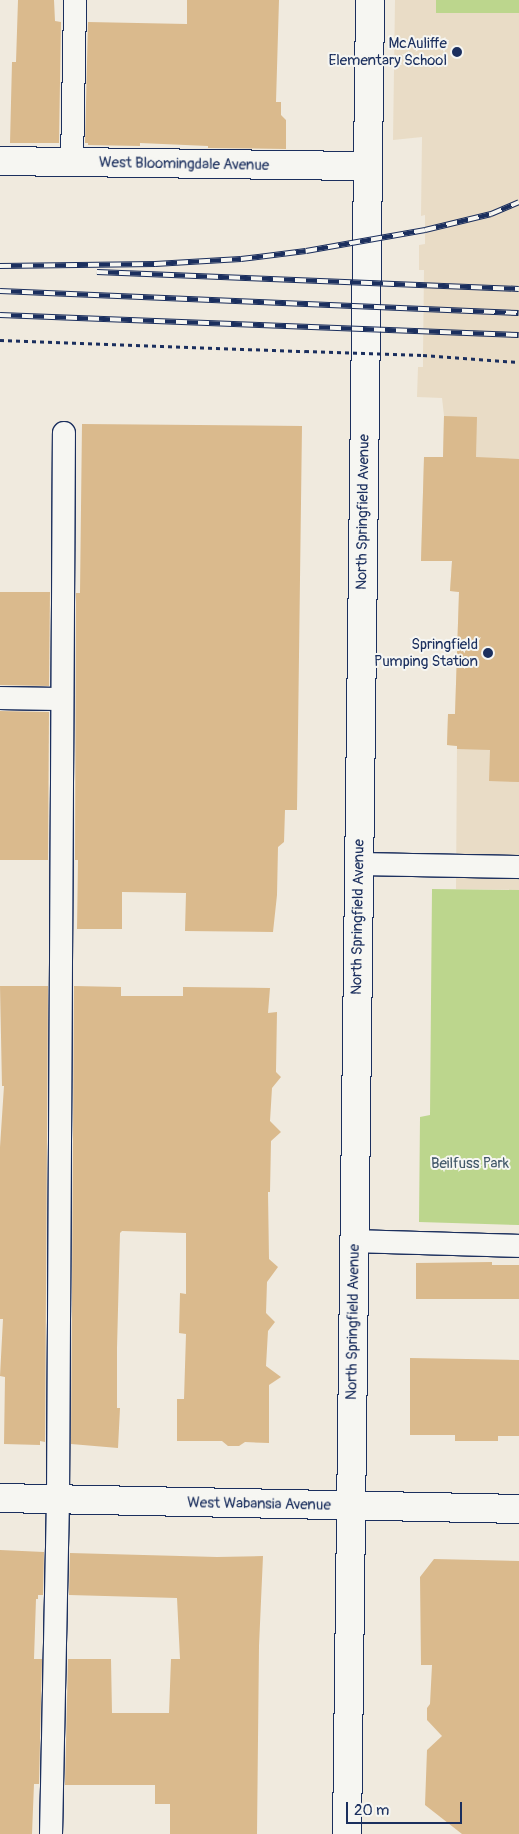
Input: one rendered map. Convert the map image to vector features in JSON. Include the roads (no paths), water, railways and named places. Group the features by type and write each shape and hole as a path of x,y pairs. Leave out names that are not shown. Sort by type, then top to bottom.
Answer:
{"street":[{"name":"North Springfield Avenue","path":"347,1834 370,0"},
{"name":"West Bloomingdale Avenue","path":"0,161 368,166"},
{"name":"West Wabansia Avenue","path":"0,1498 519,1509"}],"lane":[{"path":"72,162 75,0"},
{"path":"51,1834 58,1499 64,433"},
{"path":"0,698 62,699"},
{"path":"358,864 519,867"},
{"path":"354,1241 519,1246"}],"railway":[{"path":"0,266 155,264 241,259 306,251 425,230 491,214 519,202"},
{"path":"97,272 519,289"},
{"path":"0,291 519,313"},
{"path":"0,315 519,335"}],"place":[{"name":"McAuliffe Elementary School","path":"457,52"},
{"name":"Springfield Pumping Station","path":"488,653"}],"park label":[{"name":"Beilfuss Park","path":"470,1164"}]}
